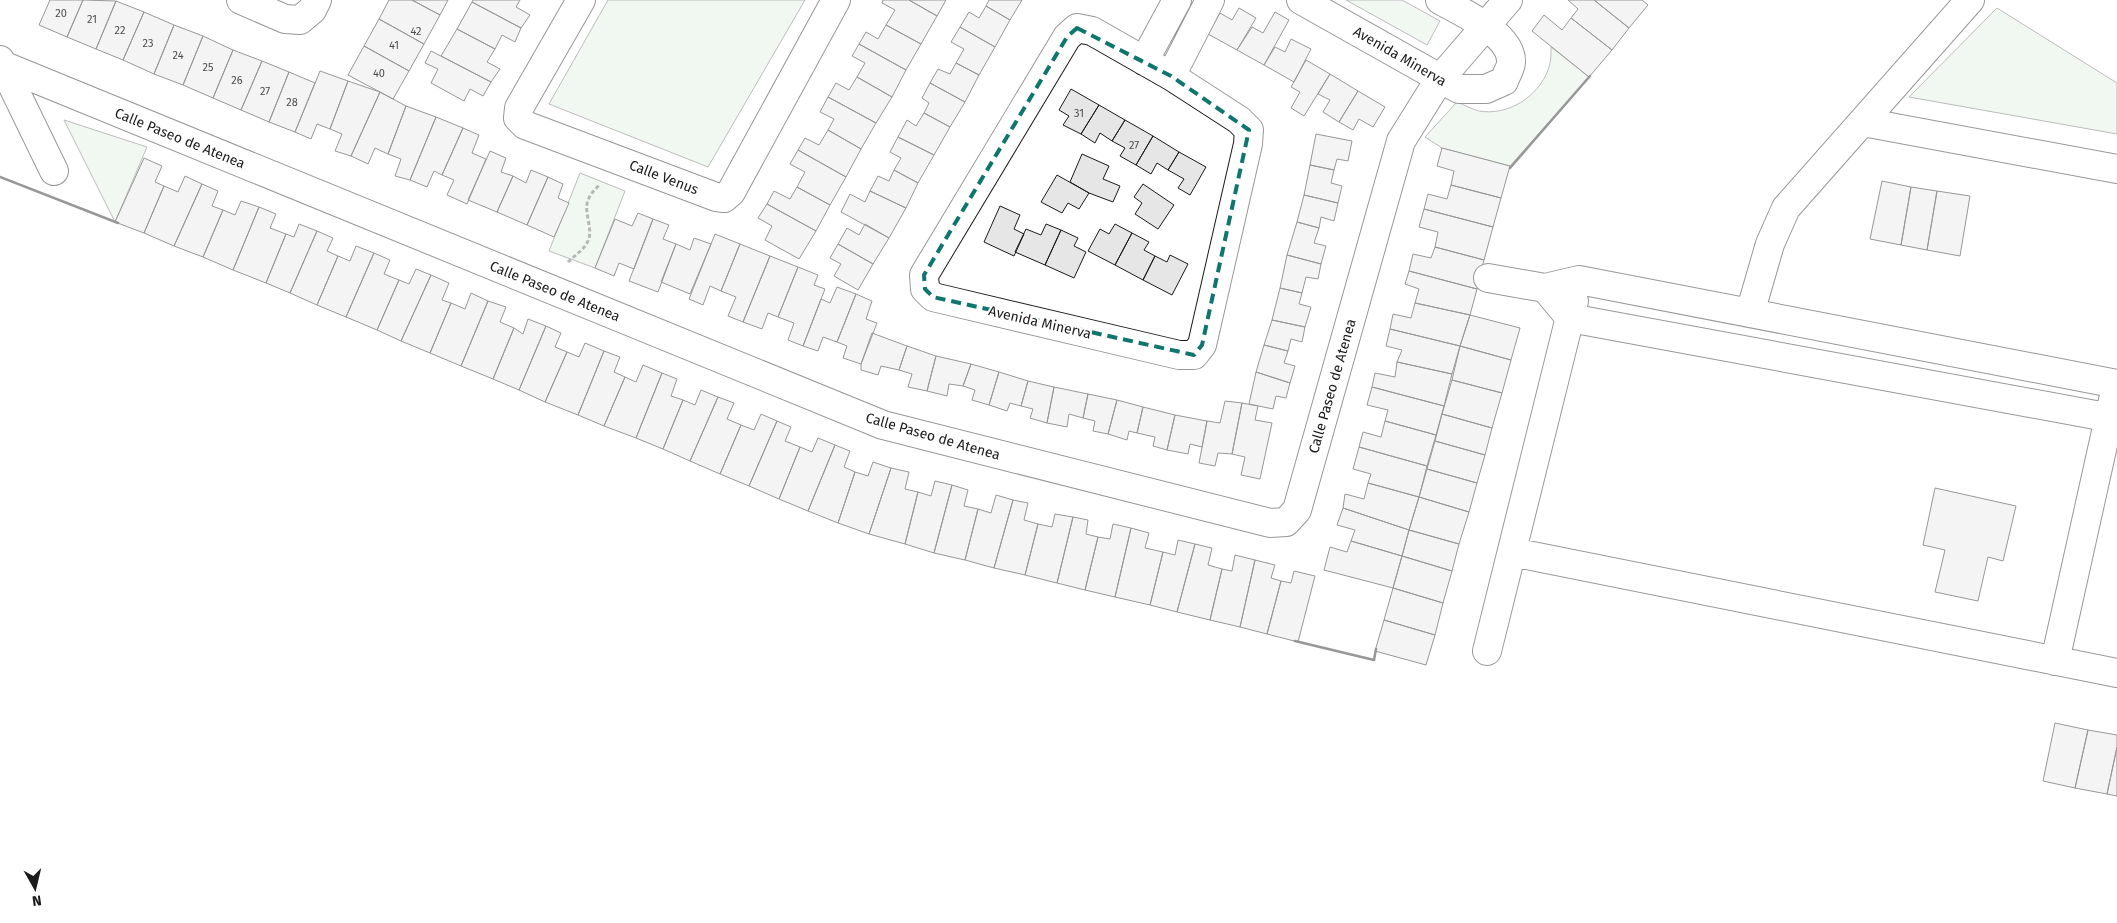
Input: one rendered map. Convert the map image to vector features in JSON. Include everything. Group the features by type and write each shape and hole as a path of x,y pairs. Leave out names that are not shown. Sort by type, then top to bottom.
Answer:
{"street":[{"path":"241,0 285,19 300,20 312,10 317,0"},
{"name":"Calle Venus","path":"581,0 519,108 518,118 525,125 716,197 724,198 731,192 836,0"},
{"path":"1177,0 1144,61 1171,76 1210,0"},
{"name":"Avenida Minerva","path":"1301,0 1439,80 1459,89 1486,90 1504,81 1511,63 1506,44 1486,27 1440,0"},
{"name":"Calle Paseo de Atenea","path":"1,63 883,425 1270,523 1286,522 1297,510 1401,141 1439,80 1508,0"},
{"path":"1750,314 1770,244 1786,208 1970,0"},
{"name":"Avenida Minerva","path":"1144,61 1092,31 1077,28 1067,37 924,276 924,289 933,297 1179,355 1194,355 1202,345 1248,144 1249,130 1239,120 1171,76"},
{"path":"1,63 54,172"},
{"path":"1862,122 2117,169"},
{"path":"1488,278 1545,288 1579,280 2117,384 2113,418 2055,661"},
{"path":"1488,651 1579,280"},
{"path":"1545,288 1570,318 2113,418"},
{"path":"1512,552 2117,673"}],"path":[{"path":"556,291 568,262 583,249 588,240 590,232 588,198 599,184 610,157"}],"highlighted area":[{"path":"1077,28 1171,76 1249,130 1202,345 1194,355 933,297 925,289 924,275 1067,37"}],"green space":[{"path":"608,0 805,0 708,167 549,104"},
{"path":"1346,0 1402,0 1440,21 1427,45"},
{"path":"1997,8 2117,83 2117,134 1909,97"},
{"path":"1551,47 1589,77 1510,166 1442,148 1425,137 1457,102 1479,111 1490,112 1511,107 1521,102 1543,80 1550,64"},
{"path":"64,120 147,147 115,222"},
{"path":"580,173 625,191 595,268 549,251"}],"building":[{"path":"50,0 83,0 67,37 39,25"},
{"path":"83,0 116,1 96,49 67,37"},
{"path":"389,0 412,0 440,15 424,44 379,19"},
{"path":"412,0 448,0 440,15"},
{"path":"473,0 520,0 516,7 530,15 521,28 472,2"},
{"path":"883,0 909,0 937,16 921,44 886,25 895,10 882,3"},
{"path":"909,0 946,0 937,16"},
{"path":"989,0 1022,0 1010,20 986,6"},
{"path":"1568,0 1594,0 1629,28 1612,50 1571,18 1578,9"},
{"path":"1594,0 1642,0 1648,5 1629,28"},
{"path":"116,1 144,12 123,60 96,49"},
{"path":"472,2 521,28 515,42 502,35 495,49 457,29"},
{"path":"986,6 1010,20 995,47 960,27 969,12 979,18"},
{"path":"1239,8 1256,18 1237,50 1208,34 1220,13 1232,20"},
{"path":"144,12 174,25 154,74 123,60"},
{"path":"1275,12 1289,20 1264,65 1237,50 1252,27 1263,33"},
{"path":"1544,15 1562,30 1571,18 1612,50 1589,77 1532,31"},
{"path":"379,19 424,44 409,71 364,46"},
{"path":"174,25 203,36 183,85 154,74"},
{"path":"886,25 921,44 906,70 859,44 866,32 878,39"},
{"path":"960,27 995,47 979,75 956,63 964,49 951,42"},
{"path":"457,29 495,49 487,62 500,69 491,82 441,56"},
{"path":"203,36 233,50 213,98 183,85"},
{"path":"1291,39 1311,49 1294,82 1264,65 1275,47 1285,52"},
{"path":"859,44 906,70 892,97 857,77 865,63 852,56"},
{"path":"364,46 409,71 393,99 348,75"},
{"path":"233,50 262,61 241,110 213,98"},
{"path":"431,51 491,82 483,96 470,89 464,101 431,83 438,69 425,63"},
{"path":"1306,60 1330,74 1304,116 1291,108 1300,92 1291,87"},
{"path":"262,61 289,72 269,122 241,110"},
{"path":"956,63 979,75 965,102 930,83 938,69 950,74"},
{"path":"320,71 348,81 330,129 317,124 311,139 295,132"},
{"path":"289,72 315,83 295,132 269,122"},
{"path":"1330,74 1358,91 1339,122 1323,112 1330,100 1318,94"},
{"path":"857,77 892,97 876,123 828,97 836,83 849,90"},
{"path":"348,81 380,92 351,156 335,151 342,134 330,129"},
{"path":"930,83 965,102 950,127 924,113 929,103 922,98"},
{"path":"1071,89 1099,105 1081,134 1063,125 1069,116 1059,110"},
{"path":"1358,91 1385,107 1373,127 1359,119 1353,130 1339,122"},
{"path":"380,92 406,106 388,154 375,148 368,164 351,156"},
{"path":"828,97 876,123 861,149 828,130 834,119 820,112"},
{"path":"1099,105 1125,120 1112,141 1100,133 1095,143 1081,134"},
{"path":"406,106 436,117 410,180 395,176 401,159 388,154"},
{"path":"924,113 950,127 934,155 898,137 907,120 916,126"},
{"path":"436,117 463,128 442,175 434,171 427,187 410,180"},
{"path":"1125,120 1153,136 1136,165 1120,156 1125,148 1112,141"},
{"path":"463,128 479,135 472,153 486,159 467,204 447,195 454,180 442,175"},
{"path":"828,130 861,149 846,177 798,150 805,138 819,145"},
{"path":"1316,134 1352,141 1348,161 1337,159 1334,170 1310,165"},
{"path":"1153,136 1179,152 1168,170 1157,163 1151,174 1136,165"},
{"path":"898,137 934,155 918,183 894,170 901,158 890,152"},
{"path":"1442,148 1510,166 1501,198 1451,185 1454,171 1437,166"},
{"path":"798,150 846,177 830,205 797,187 805,172 790,164"},
{"path":"490,151 506,158 501,172 513,176 497,212 468,200"},
{"path":"1179,152 1206,167 1190,195 1178,188 1184,179 1168,170"},
{"path":"1082,154 1109,166 1103,179 1120,186 1113,202 1089,193 1070,182"},
{"path":"144,158 162,166 155,182 164,186 144,233 115,222"},
{"path":"1310,165 1334,170 1331,183 1342,186 1338,203 1304,195"},
{"path":"531,170 548,177 527,225 497,212 513,176 526,183"},
{"path":"894,170 918,183 906,208 870,191 878,176 889,181"},
{"path":"1057,175 1089,193 1079,209 1068,203 1062,213 1041,202"},
{"path":"185,176 202,184 174,246 144,233 164,186 178,192"},
{"path":"548,177 563,184 558,198 569,203 554,237 527,225"},
{"path":"1882,181 1911,187 1901,245 1870,239"},
{"path":"202,184 218,191 212,206 223,210 203,257 174,246"},
{"path":"1143,184 1174,205 1158,229 1135,214 1142,203 1134,197"},
{"path":"1451,185 1501,198 1493,227 1424,209 1428,194 1447,199"},
{"path":"797,187 830,205 816,231 767,204 774,191 790,199"},
{"path":"1911,187 1937,191 1927,250 1901,245"},
{"path":"870,191 906,208 889,238 841,212 850,194 865,202"},
{"path":"1937,191 1970,196 1960,256 1927,250"},
{"path":"1304,195 1338,203 1334,221 1321,217 1319,228 1297,222"},
{"path":"241,201 259,207 233,270 203,257 223,210 235,215"},
{"path":"767,204 816,231 799,259 765,240 772,226 758,218"},
{"path":"1000,206 1020,215 1014,229 1024,234 1014,256 984,242"},
{"path":"259,207 276,214 270,228 286,234 266,283 233,270"},
{"path":"1424,209 1493,227 1484,260 1435,247 1438,232 1419,227"},
{"path":"638,213 653,219 634,269 619,263 614,276 595,268 615,219 632,226"},
{"path":"653,219 669,225 663,239 676,244 658,292 629,281"},
{"path":"1297,222 1319,228 1314,243 1326,246 1321,264 1287,255"},
{"path":"299,224 317,231 290,293 266,283 286,234 294,237"},
{"path":"865,224 889,238 873,264 838,244 847,228 859,235"},
{"path":"1046,224 1061,230 1045,265 1015,252 1026,229 1041,235"},
{"path":"1115,224 1132,233 1115,265 1088,251 1100,229 1109,234"},
{"path":"1061,230 1078,238 1074,246 1086,252 1074,278 1045,265"},
{"path":"317,231 333,238 327,251 338,256 317,305 290,293"},
{"path":"1132,233 1149,242 1144,250 1155,256 1143,280 1115,265"},
{"path":"715,234 740,244 721,291 710,286 703,305 689,299"},
{"path":"694,238 711,244 690,294 661,282 676,244 690,250"},
{"path":"740,244 770,256 743,322 728,316 736,297 721,291"},
{"path":"838,244 873,264 858,290 834,276 841,264 830,258"},
{"path":"356,246 374,253 346,317 317,305 338,256 350,261"},
{"path":"1435,247 1484,260 1477,289 1409,271 1413,254 1431,258"},
{"path":"374,253 390,260 384,274 399,280 377,330 346,317"},
{"path":"1170,255 1188,264 1172,295 1143,280 1155,256 1167,262"},
{"path":"1287,255 1321,264 1318,279 1306,277 1302,293 1280,288"},
{"path":"770,256 798,267 778,317 768,313 762,329 743,322"},
{"path":"798,267 818,275 814,285 825,289 803,346 788,340 794,323 778,317"},
{"path":"416,269 431,275 401,341 377,330 399,280 409,284"},
{"path":"1409,271 1477,289 1470,315 1415,303 1419,289 1405,284"},
{"path":"431,275 449,283 442,300 451,303 430,353 401,341"},
{"path":"837,287 856,294 837,342 823,337 818,351 803,346 821,299 830,303"},
{"path":"1280,288 1302,293 1299,304 1311,307 1305,327 1272,320"},
{"path":"471,293 488,301 461,366 430,353 451,303 465,309"},
{"path":"856,294 872,301 866,319 877,323 861,364 843,358 847,346 837,342"},
{"path":"488,301 506,307 500,322 514,328 493,379 461,366"},
{"path":"1415,303 1470,315 1460,346 1390,329 1393,314 1411,318"},
{"path":"1470,315 1520,328 1511,360 1460,346"},
{"path":"528,319 546,326 519,390 493,379 514,328 523,334"},
{"path":"1272,320 1305,327 1302,342 1291,339 1288,351 1264,345"},
{"path":"546,326 561,333 555,347 567,352 545,402 519,390"},
{"path":"1390,329 1460,346 1452,374 1397,362 1402,350 1386,346"},
{"path":"872,333 907,346 899,370 881,366 878,375 861,370 861,364"},
{"path":"585,343 604,351 578,415 545,402 567,352 579,357"},
{"path":"1264,345 1288,351 1284,363 1295,366 1290,383 1256,372"},
{"path":"907,346 936,356 927,391 908,387 912,374 899,370"},
{"path":"1460,346 1511,360 1502,393 1452,380"},
{"path":"604,351 620,357 614,372 625,377 604,426 578,415"},
{"path":"936,356 971,364 963,386 949,384 947,396 927,391"},
{"path":"1397,362 1452,374 1444,406 1372,387 1375,373 1395,377"},
{"path":"971,364 999,372 989,405 972,400 975,390 963,386"},
{"path":"643,365 662,373 636,438 604,426 625,377 636,382"},
{"path":"999,372 1028,381 1021,406 1010,403 1007,411 989,405"},
{"path":"1256,372 1290,383 1286,398 1276,396 1273,409 1249,404"},
{"path":"662,373 677,379 671,396 683,400 663,449 636,438"},
{"path":"1452,380 1502,393 1492,428 1442,414"},
{"path":"1028,381 1054,387 1047,423 1030,418 1033,409 1021,406"},
{"path":"1054,387 1088,394 1083,418 1069,414 1067,427 1047,423"},
{"path":"1372,387 1444,406 1436,435 1385,421 1388,410 1367,405"},
{"path":"701,390 718,397 690,461 663,449 683,400 695,405"},
{"path":"1088,394 1117,400 1108,434 1093,431 1095,421 1083,418"},
{"path":"718,397 734,403 727,419 741,425 720,474 690,461"},
{"path":"1117,400 1143,407 1137,433 1129,431 1127,440 1108,434"},
{"path":"1225,401 1242,403 1232,454 1218,453 1215,466 1199,463 1207,421 1220,423"},
{"path":"1242,403 1258,406 1255,420 1272,423 1260,479 1241,475 1245,457 1232,454"},
{"path":"1143,407 1175,415 1167,450 1153,446 1155,437 1137,433"},
{"path":"761,414 777,421 749,486 720,474 741,425 754,430"},
{"path":"1442,414 1492,428 1485,455 1435,441"},
{"path":"1175,415 1207,421 1202,447 1190,444 1188,454 1167,450"},
{"path":"777,421 791,427 785,441 800,447 779,499 749,486"},
{"path":"1385,421 1436,435 1427,466 1359,447 1363,432 1381,437"},
{"path":"818,438 835,445 808,511 779,499 800,447 812,452"},
{"path":"1435,441 1485,455 1477,483 1427,469"},
{"path":"835,445 850,451 844,467 855,472 838,523 808,511"},
{"path":"1359,447 1427,466 1419,497 1368,483 1371,474 1353,469"},
{"path":"873,462 891,468 869,534 838,523 855,472 868,476"},
{"path":"891,468 909,472 905,489 918,492 905,544 869,534"},
{"path":"1427,469 1477,483 1469,512 1419,497"},
{"path":"935,481 952,485 934,553 905,544 918,492 931,496"},
{"path":"1368,483 1419,497 1409,530 1343,508 1345,494 1364,499"},
{"path":"952,485 968,490 964,506 978,509 965,560 934,553"},
{"path":"1935,488 2016,506 2003,561 1988,557 1978,601 1935,592 1945,550 1923,545"},
{"path":"996,495 1013,500 994,568 965,560 978,509 991,513"},
{"path":"1419,497 1469,512 1459,544 1409,530"},
{"path":"1013,500 1028,503 1024,520 1038,524 1025,575 994,568"},
{"path":"1343,508 1409,530 1402,556 1351,541 1355,530 1337,525"},
{"path":"1055,514 1073,517 1057,583 1025,575 1038,524 1052,527"},
{"path":"1073,517 1088,520 1086,534 1098,537 1085,590 1057,583"},
{"path":"1113,524 1131,528 1115,597 1085,590 1098,537 1110,539"},
{"path":"1131,528 1149,533 1145,548 1163,552 1150,605 1115,597"},
{"path":"1409,530 1459,544 1452,571 1402,556"},
{"path":"1178,540 1195,544 1177,612 1150,605 1163,552 1175,555"},
{"path":"1351,541 1402,556 1393,588 1324,570 1330,547 1347,552"},
{"path":"1195,544 1212,548 1208,565 1222,569 1210,620 1177,612"},
{"path":"1235,555 1255,560 1240,627 1210,620 1222,569 1232,571"},
{"path":"1402,556 1452,571 1443,603 1393,588"},
{"path":"1255,560 1275,565 1271,578 1281,581 1267,634 1240,627"},
{"path":"1294,571 1315,576 1298,642 1267,634 1281,581 1291,583"},
{"path":"1393,588 1443,603 1435,635 1384,620"},
{"path":"1384,620 1435,635 1426,665 1375,651"},
{"path":"2055,723 2088,730 2075,788 2043,781"},
{"path":"2088,730 2117,735 2117,747 2107,794 2075,788"},
{"path":"2117,747 2117,796 2107,794"}],"wall":[{"path":"1510,168 1590,76"},
{"path":"0,177 118,223"},
{"path":"1295,641 1374,660 1376,649"}]}
